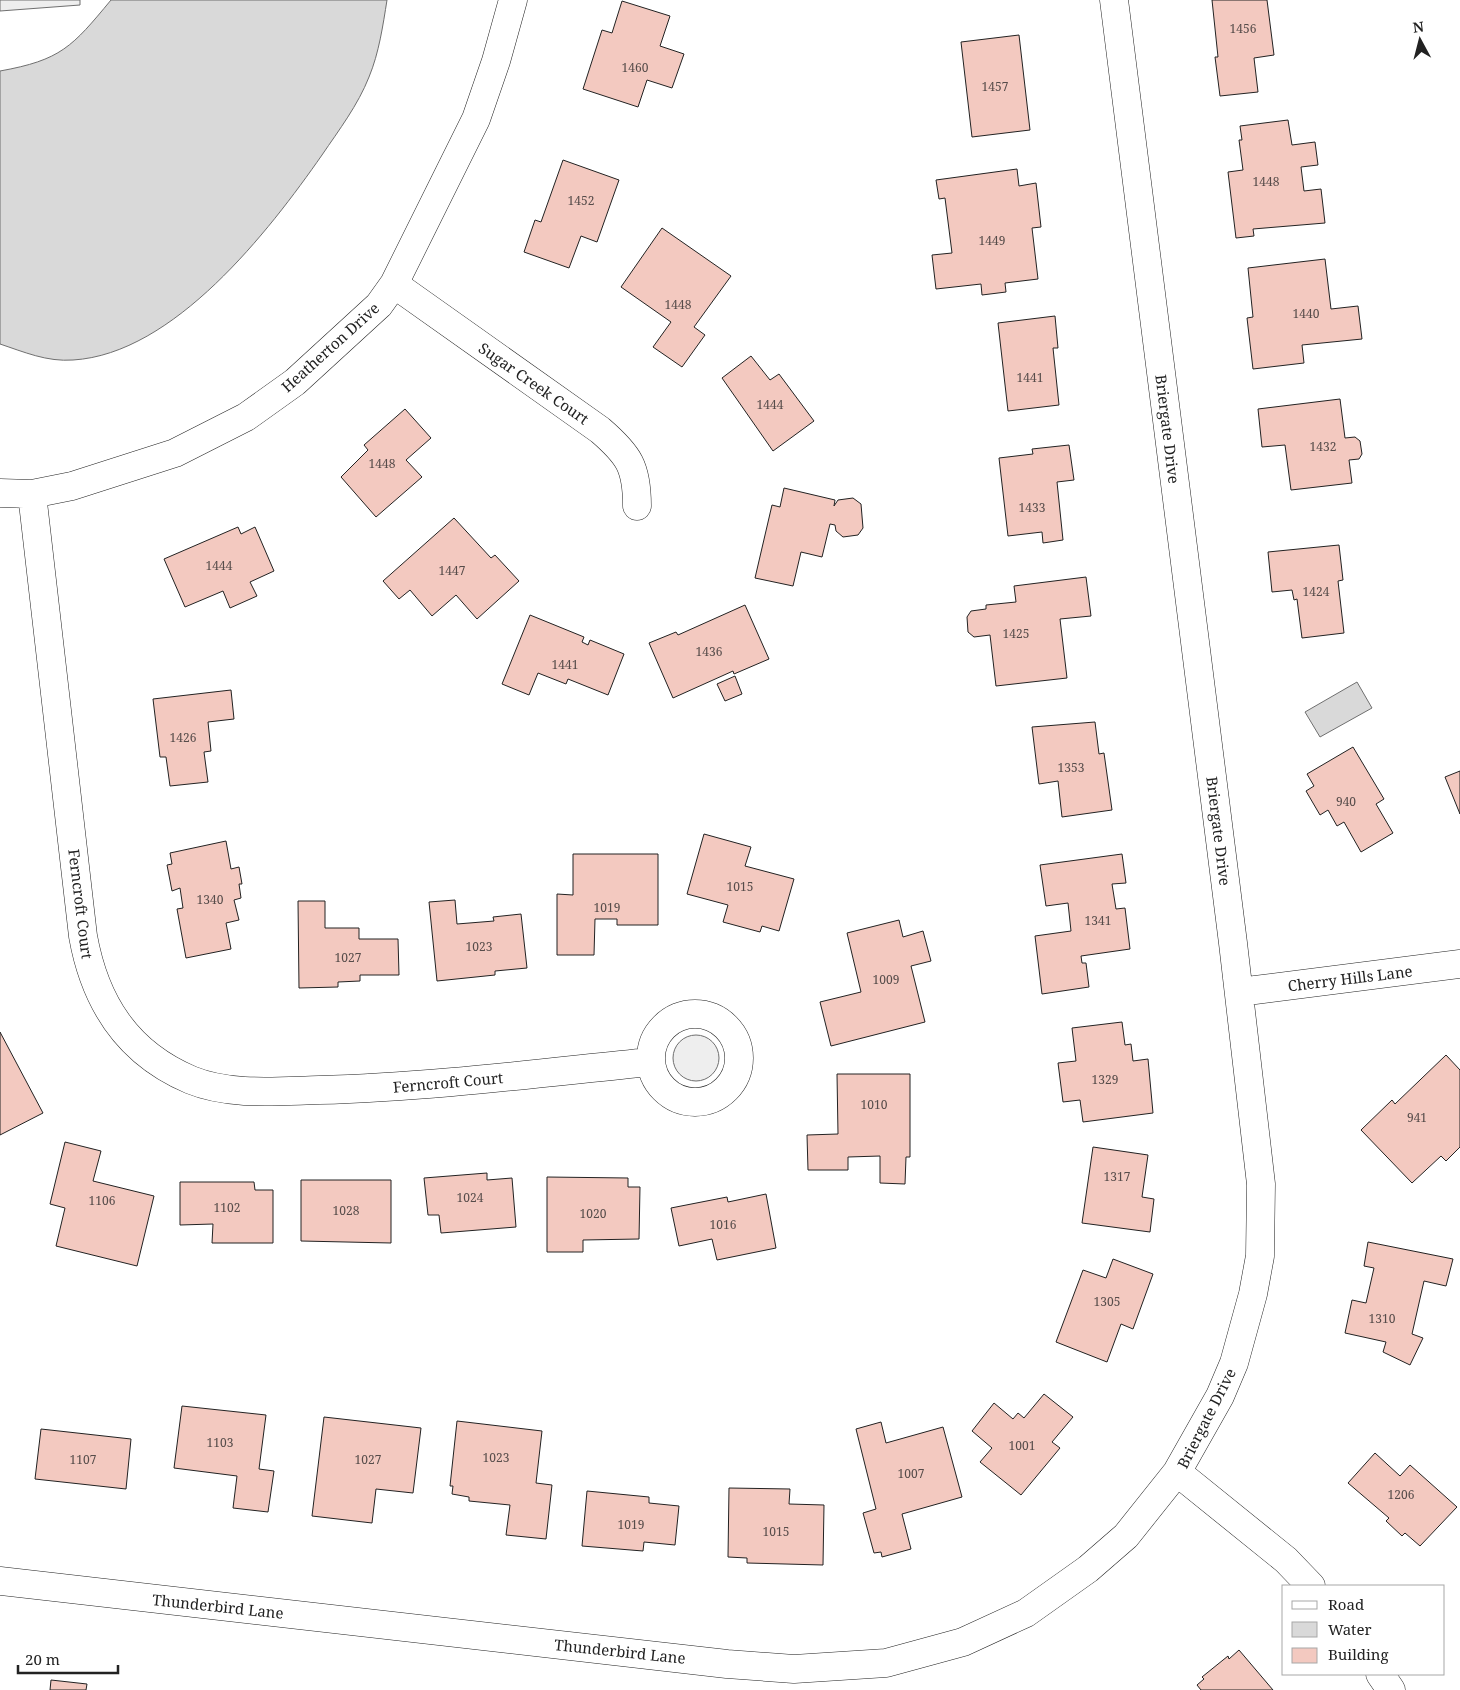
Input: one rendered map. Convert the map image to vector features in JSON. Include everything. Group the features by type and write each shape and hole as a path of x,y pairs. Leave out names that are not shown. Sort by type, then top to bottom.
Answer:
{"street":[{"name":"Heatherton Drive","path":"0,493 32,494 72,486 175,453 246,417 296,382 379,304 394,284 476,119 496,61 513,0"},
{"name":"Briergate Drive","path":"1114,0 1239,992 1261,1184 1260,1256 1253,1294 1234,1363 1220,1396 1177,1472 1286,1560 1310,1585"},
{"name":"Sugar Creek Court","path":"394,284 616,443 629,457 635,472 637,506"},
{"name":"Ferncroft Court","path":"32,494 89,968 104,1005 126,1036 156,1062 192,1080 226,1089 258,1091 396,1088 650,1062"},
{"name":"Cherry Hills Lane","path":"1239,992 1460,964"},
{"name":"Thunderbird Lane","path":"0,1581 727,1664 794,1669 886,1662 963,1642 1026,1613 1088,1569 1126,1536 1177,1472"},
{"path":"1381,1675 1391,1690"}],"shaded area":[{"path":"0,0 80,0 80,5 0,11"},
{"path":"696,1035 709,1039 715,1045 719,1058 715,1071 709,1077 696,1081 683,1077 677,1071 673,1058 677,1045 683,1039"}],"water":[{"path":"111,0 387,0 375,58 369,77 354,107 300,185 247,252 216,284 182,313 147,336 111,353 73,360 45,358 0,344 0,71 38,62 64,49 86,29"},
{"path":"1357,682 1372,708 1320,737 1305,712"}],"building":[{"path":"1212,0 1267,0 1274,55 1254,58 1258,92 1220,96 1215,57 1218,57"},
{"path":"622,1 670,16 660,46 684,54 672,88 647,80 638,107 583,89 602,30 612,33"},
{"path":"1019,35 1030,130 972,137 961,42"},
{"path":"1288,120 1292,145 1315,142 1318,165 1301,167 1304,191 1321,189 1325,223 1253,229 1254,236 1236,238 1228,172 1243,170 1239,140 1242,140 1240,126"},
{"path":"563,160 619,180 597,242 581,236 569,268 524,252 535,220 541,222"},
{"path":"1017,169 1019,186 1036,183 1041,227 1032,228 1038,279 1005,283 1006,292 982,295 981,284 936,289 932,255 952,253 945,198 939,199 936,180"},
{"path":"662,228 731,276 694,327 705,335 682,367 653,347 671,322 621,287"},
{"path":"1325,259 1331,309 1358,306 1362,339 1302,345 1304,363 1253,369 1247,318 1253,317 1248,268"},
{"path":"1055,316 1058,348 1053,348 1059,405 1008,411 998,323"},
{"path":"751,356 770,380 779,374 814,421 773,451 722,378"},
{"path":"1340,399 1345,438 1355,437 1360,441 1362,454 1359,459 1349,460 1352,483 1291,490 1285,445 1262,447 1258,409"},
{"path":"405,409 431,438 406,460 422,477 376,517 341,477 368,450 364,445"},
{"path":"1069,445 1074,480 1057,482 1063,540 1043,543 1042,532 1008,536 999,458 1033,454 1032,449"},
{"path":"784,488 835,500 834,506 838,500 853,498 861,504 863,528 858,535 843,537 836,531 835,525 830,524 822,557 801,552 793,586 755,578 772,505 780,507"},
{"path":"454,518 491,558 495,555 519,581 477,619 456,595 432,616 410,590 399,599 383,581"},
{"path":"238,527 241,534 255,527 274,571 250,582 257,596 230,608 223,591 185,607 164,559"},
{"path":"1339,545 1343,580 1338,581 1344,633 1302,638 1297,599 1294,600 1292,590 1272,592 1268,552"},
{"path":"1086,577 1091,616 1060,619 1067,678 996,686 990,635 974,637 968,632 967,617 971,611 986,609 986,605 1016,602 1014,586"},
{"path":"745,605 769,659 734,674 733,671 673,698 649,643 676,632 678,635"},
{"path":"530,615 584,637 582,642 588,645 590,640 624,654 608,695 568,679 566,684 538,673 529,695 502,684"},
{"path":"735,676 742,694 725,701 717,684"},
{"path":"231,690 234,719 208,722 211,751 204,752 208,782 170,786 166,757 160,757 153,699"},
{"path":"1095,722 1099,754 1104,753 1112,810 1062,817 1058,781 1039,784 1032,727"},
{"path":"1353,747 1384,799 1376,804 1393,833 1361,852 1344,822 1337,826 1328,810 1320,815 1306,791 1314,786 1307,774"},
{"path":"1460,771 1460,814 1445,777"},
{"path":"704,834 751,847 745,866 794,879 779,931 762,926 760,932 723,922 728,905 687,894"},
{"path":"226,841 231,869 239,867 242,884 239,884 241,898 234,900 239,920 226,923 231,949 186,958 177,909 183,908 180,888 172,891 167,865 172,864 170,853"},
{"path":"573,854 658,854 658,925 617,925 617,919 595,919 594,955 557,955 557,894 573,895"},
{"path":"1122,854 1126,883 1112,884 1116,909 1125,908 1130,949 1081,956 1082,963 1086,963 1089,987 1042,994 1035,936 1071,931 1068,903 1046,906 1040,865"},
{"path":"455,900 457,924 494,921 493,917 521,914 527,968 495,971 495,975 437,981 429,902"},
{"path":"298,901 325,901 325,928 359,928 359,939 398,939 399,975 360,975 360,981 338,982 338,987 299,988"},
{"path":"899,920 903,937 923,931 931,961 911,966 925,1022 831,1046 820,1002 861,992 847,933"},
{"path":"1122,1022 1125,1045 1131,1044 1133,1061 1148,1059 1153,1113 1083,1122 1080,1100 1063,1102 1058,1063 1076,1061 1072,1028"},
{"path":"0,1032 43,1113 0,1135"},
{"path":"1446,1055 1460,1070 1460,1147 1446,1161 1441,1156 1412,1183 1361,1130 1392,1100 1395,1104"},
{"path":"837,1074 910,1074 910,1157 906,1157 905,1184 880,1183 880,1156 848,1157 848,1170 808,1170 807,1135 838,1134"},
{"path":"65,1142 101,1151 93,1181 154,1196 137,1266 56,1246 65,1208 50,1204"},
{"path":"1093,1147 1148,1155 1142,1197 1154,1199 1150,1232 1082,1223"},
{"path":"487,1173 487,1180 512,1178 516,1227 441,1233 439,1215 428,1215 424,1178"},
{"path":"547,1177 628,1178 628,1187 640,1187 639,1239 583,1240 583,1252 547,1252"},
{"path":"301,1180 391,1180 391,1243 301,1241"},
{"path":"180,1182 254,1182 255,1190 273,1190 273,1243 212,1243 213,1224 180,1225"},
{"path":"766,1194 776,1248 717,1260 712,1239 679,1246 671,1208 727,1197 728,1202"},
{"path":"1368,1242 1453,1259 1446,1286 1424,1281 1412,1334 1423,1338 1410,1365 1383,1352 1386,1342 1345,1333 1352,1300 1366,1303 1374,1268 1364,1266"},
{"path":"1113,1259 1153,1274 1133,1329 1121,1324 1107,1362 1056,1342 1083,1270 1106,1278"},
{"path":"1044,1394 1073,1417 1052,1442 1060,1448 1021,1495 980,1462 992,1448 972,1431 994,1403 1013,1419 1018,1413 1024,1418"},
{"path":"182,1406 266,1415 259,1469 274,1471 268,1512 233,1508 237,1476 174,1468"},
{"path":"324,1417 421,1428 413,1493 376,1489 372,1523 312,1516"},
{"path":"457,1421 542,1431 536,1483 552,1485 546,1539 506,1535 510,1505 469,1501 469,1497 452,1494 453,1486 450,1486"},
{"path":"881,1422 886,1443 943,1427 962,1497 902,1514 911,1549 882,1557 881,1552 874,1553 863,1513 876,1509 856,1429"},
{"path":"41,1429 131,1439 126,1489 35,1479"},
{"path":"1375,1453 1400,1476 1410,1465 1457,1507 1420,1546 1405,1533 1402,1536 1386,1521 1389,1518 1348,1483"},
{"path":"729,1488 790,1489 789,1504 824,1505 823,1565 747,1563 747,1558 728,1557"},
{"path":"587,1491 649,1497 649,1503 679,1506 675,1545 644,1542 643,1551 582,1546"},
{"path":"1239,1650 1273,1690 1201,1690 1197,1685 1204,1679 1202,1677 1228,1656 1229,1659"},
{"path":"51,1680 87,1684 86,1690 50,1690"}]}
